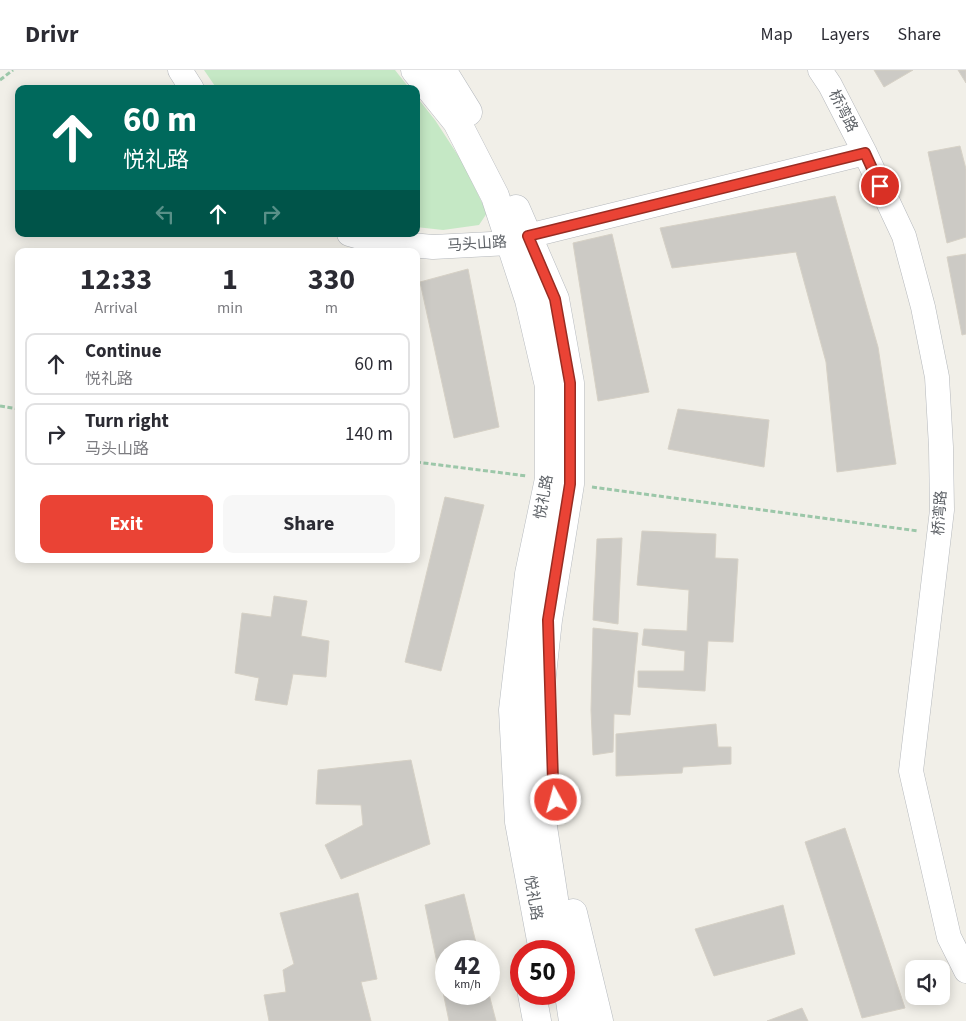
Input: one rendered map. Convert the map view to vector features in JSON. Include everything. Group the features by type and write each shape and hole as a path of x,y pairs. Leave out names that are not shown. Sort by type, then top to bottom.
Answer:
{"main road":[{"name":"悦礼路","path":"415,70 457,122 519,240 555,299 570,383 539,702 538,794 560,940"},
{"name":"悦礼路","path":"442,70 488,147 519,240"},
{"name":"悦礼路","path":"541,940 519,822 513,710 529,574 560,482"},
{"path":"548,620 553,781 573,916 599,1021"},
{"path":"516,691 500,768 513,882 523,940"},
{"path":"534,1005 537,1021"},
{"path":"555,1005 559,1021"},
{"path":"571,1005 573,1021"}],"street":[{"path":"180,70 189,85"},
{"name":"桥湾路","path":"820,70 830,84 865,153 904,236 925,316 936,377 940,427 942,510 911,771 949,938 966,970"},
{"name":"马头山路","path":"360,237 377,242 433,247 519,240 865,153"}],"path":[{"path":"0,80 13,70"},
{"path":"0,406 15,408"},
{"path":"420,463 939,534"}],"green space":[{"path":"204,70 395,70 407,85 214,85"},
{"path":"420,101 435,120 463,163 487,213 479,225 443,230 420,227"}],"building":[{"path":"874,70 913,70 884,87"},
{"path":"958,70 966,70 966,83"},
{"path":"960,146 966,169 966,237 947,243 928,152"},
{"path":"835,196 878,347 896,464 837,472 826,362 796,252 672,268 660,228"},
{"path":"612,234 649,392 598,401 573,243"},
{"path":"966,254 966,334 962,335 947,257"},
{"path":"468,269 499,427 454,438 420,282"},
{"path":"678,409 769,420 764,467 668,449"},
{"path":"445,497 484,505 441,671 405,662"},
{"path":"642,531 716,534 715,558 738,559 733,642 708,641 705,691 638,687 638,671 684,671 685,651 642,645 644,629 687,631 689,590 637,585"},
{"path":"622,538 618,624 593,620 597,539"},
{"path":"274,596 307,601 301,636 329,641 326,677 293,674 287,705 255,700 259,678 235,673 242,613 271,617"},
{"path":"593,628 638,633 630,715 614,714 613,752 593,755 591,710"},
{"path":"716,724 718,747 731,747 731,764 683,767 682,773 616,776 616,734"},
{"path":"411,760 430,844 341,879 325,845 363,825 361,805 316,804 318,770"},
{"path":"845,828 905,1008 862,1018 805,842"},
{"path":"358,893 377,979 361,982 371,1021 269,1021 264,995 286,992 283,970 294,964 280,913"},
{"path":"464,894 475,940 435,940 435,953 425,905"},
{"path":"783,905 795,954 714,976 695,929"},
{"path":"446,1005 492,1005 496,1021 449,1021"},
{"path":"802,1008 808,1021 767,1021"}],"route":[{"path":"556,800 553,781 548,620 570,484 570,383 555,299 528,236 865,153 880,186"}]}
